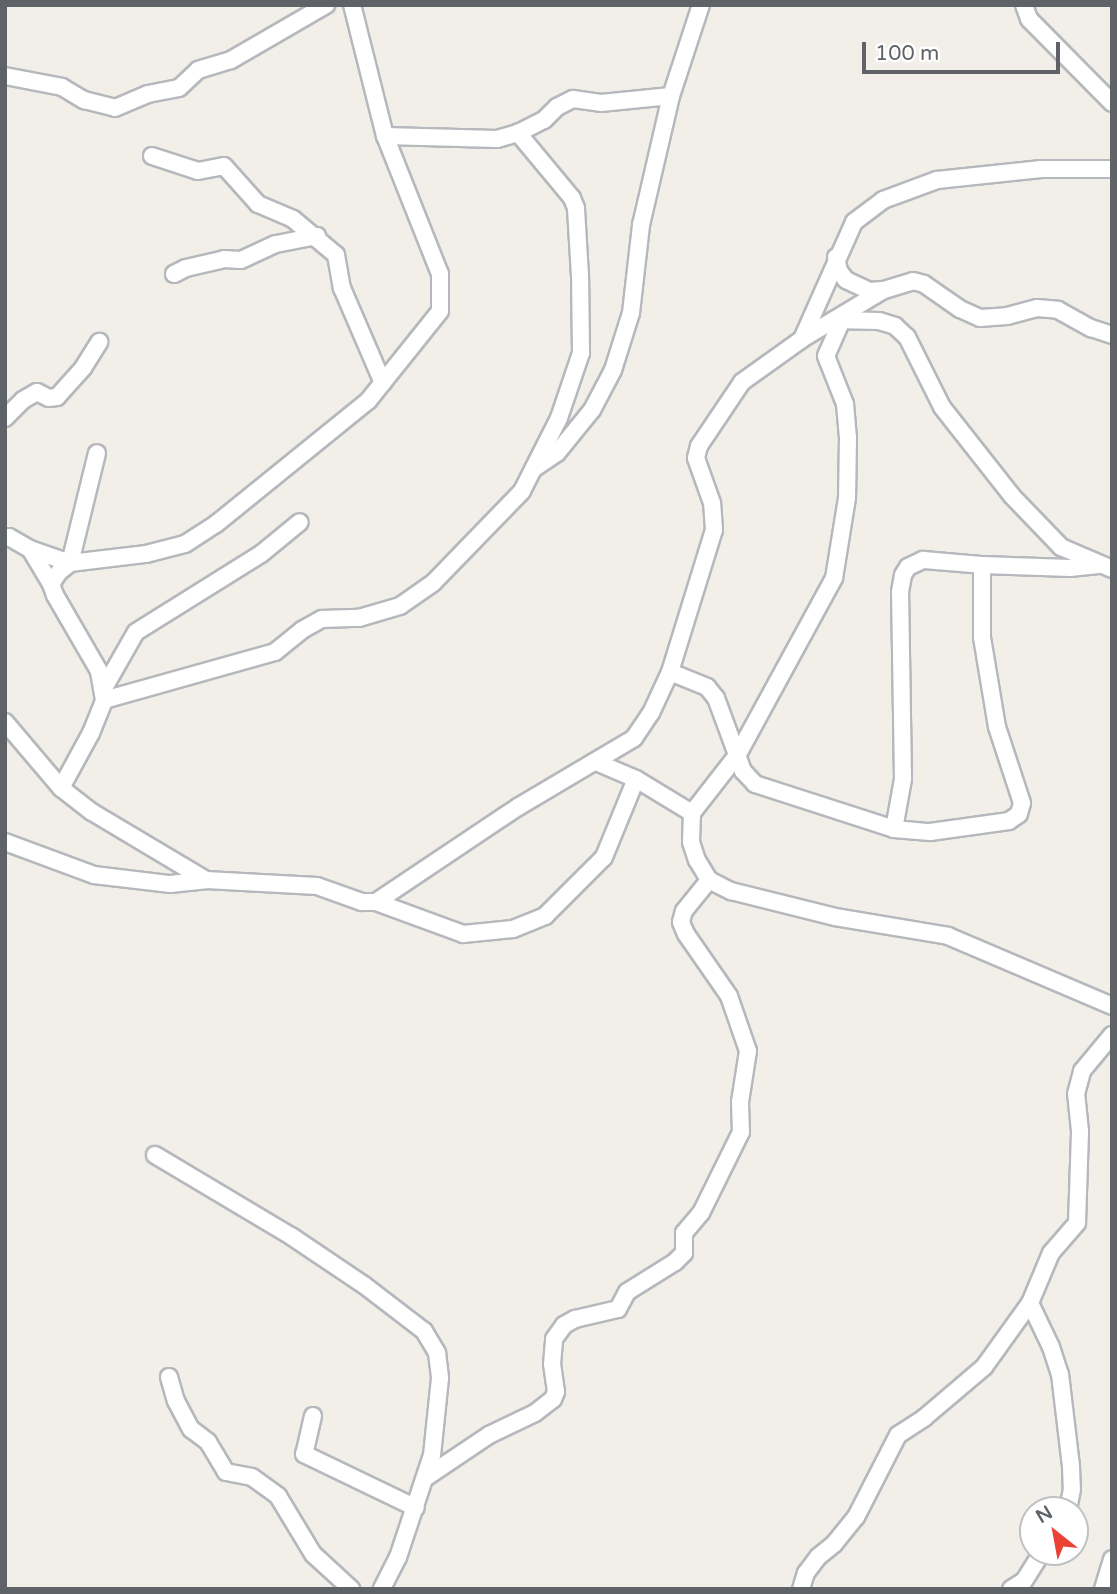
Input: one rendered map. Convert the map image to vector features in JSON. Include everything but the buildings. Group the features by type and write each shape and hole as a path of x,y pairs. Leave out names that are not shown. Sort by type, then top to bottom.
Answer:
{"street":[{"path":"5,76 62,87 84,100 115,108 148,94 179,88 198,70 231,60 326,5"},
{"path":"7,536 30,549 70,563 146,554 185,544 216,524 368,401 435,319 440,311 442,295 440,274 385,136 352,5"},
{"path":"533,469 557,453 592,410 613,370 631,313 629,303 641,225 671,96 701,5"},
{"path":"1024,5 1029,19 1112,103"},
{"path":"385,136 497,139 518,133 544,120 557,107 573,99 601,103 671,96"},
{"path":"104,694 275,652 302,630 322,619 359,618 400,606 433,583 522,491 559,418 581,353 576,208 572,198 518,133"},
{"path":"152,156 198,172 224,166 258,204 293,219 317,236 336,255 342,288 383,383"},
{"path":"802,339 848,232 862,214 883,200 912,187 937,180 1029,170 1112,169"},
{"path":"174,274 181,269 224,259 248,258 269,246 317,236"},
{"path":"836,257 839,271 846,280 870,291 884,290 913,281 924,284 960,309 980,318 1007,316 1037,307 1058,310 1091,328 1112,335"},
{"path":"376,902 518,807 634,738 651,713 670,672 713,530 712,503 696,458 699,446 742,382 802,339 884,290"},
{"path":"837,320 878,321 895,326 907,337 942,407 1012,496 1061,547 1106,567"},
{"path":"837,320 826,356 845,404 848,437 846,498 834,578 738,754 692,813 691,842 709,880 731,891 835,917 948,936 1112,1006"},
{"path":"5,418 23,400 37,393 49,398 57,397 83,368 99,342"},
{"path":"51,584 70,563 97,453"},
{"path":"61,788 91,733 104,694 136,632 261,554 300,522"},
{"path":"30,549 99,671 104,694"},
{"path":"894,829 904,779 900,592 903,575 908,567 923,560 982,565 1106,567"},
{"path":"670,672 707,687 716,698 743,771 755,784 894,829 930,832 1009,821 1019,814 1022,803 997,727 982,637 982,565"},
{"path":"5,722 61,788 92,813 206,880"},
{"path":"596,762 636,779 692,813"},
{"path":"5,842 94,875 170,884 206,880 317,886 362,902 376,902 463,934 513,929 545,916 604,857 636,779"},
{"path":"425,1478 489,1435 535,1413 553,1399 556,1392 552,1364 554,1339 564,1325 602,1311 618,1309 627,1292 675,1262 684,1253 684,1233 701,1213 741,1132 740,1102 748,1051 729,996 685,934 681,922 684,911 709,880"},
{"path":"801,1589 806,1573 818,1557 834,1544 856,1517 898,1436 985,1367 1030,1303 1043,1268 1077,1223 1080,1131 1076,1094 1082,1070 1112,1035"},
{"path":"155,1154 291,1236 424,1331 437,1353 440,1378 432,1455 416,1508 382,1589"},
{"path":"1030,1303 1051,1347 1060,1374 1071,1465 1071,1496"},
{"path":"169,1377 176,1401 191,1429 208,1442 226,1472 252,1477 278,1496 313,1554 351,1589"},
{"path":"313,1416 304,1454 416,1508"},
{"path":"1102,1589 1112,1559"},
{"path":"1011,1589 1024,1580 1033,1566"}]}
